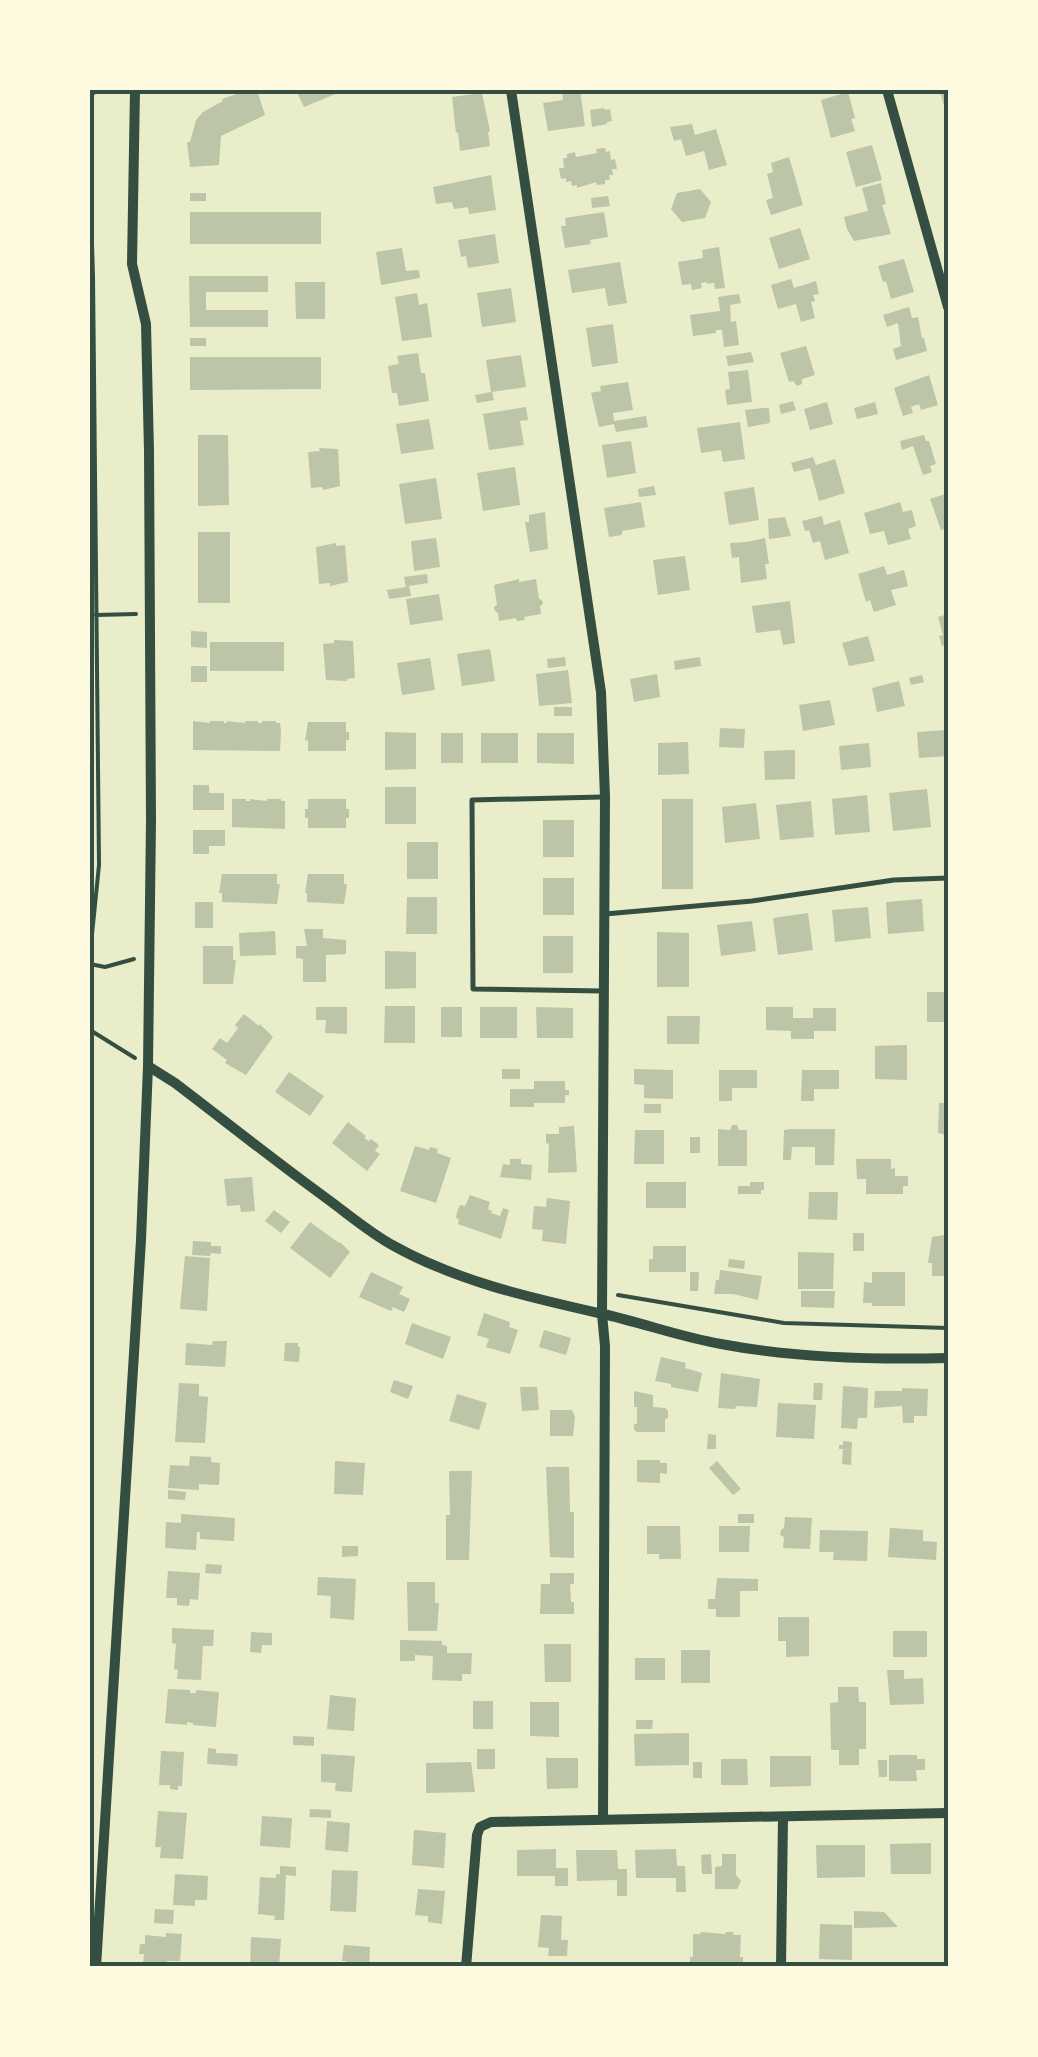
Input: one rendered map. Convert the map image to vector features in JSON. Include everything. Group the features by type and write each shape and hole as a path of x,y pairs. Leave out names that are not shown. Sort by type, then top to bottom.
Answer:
{"street":[{"path":"96,1967 148,1066 150,614 146,324 132,264 135,90"},
{"path":"511,90 601,692 605,797 604,1818"},
{"path":"887,90 948,307"},
{"path":"148,1066 394,1246 481,1283 723,1345 835,1357 948,1358"},
{"path":"466,1967 477,1836 480,1827 491,1822 948,1813"},
{"path":"781,1967 783,1817"}],"lane":[{"path":"604,992 473,989 472,800 605,797"},
{"path":"605,914 752,901 894,880 948,878"}],"path":[{"path":"90,179 99,865 90,954"},
{"path":"96,614 150,614"},
{"path":"90,964 105,967 148,953"},
{"path":"90,1030 148,1066"},
{"path":"618,1295 784,1323 948,1328"}],"building":[{"path":"257,90 265,115 221,136 219,165 190,167 187,142 196,120 222,99"},
{"path":"296,90 345,90 304,107"},
{"path":"562,90 580,90 585,126 548,131 543,103 563,100"},
{"path":"948,90 948,116 947,116 940,92"},
{"path":"848,92 855,131 831,138 821,100"},
{"path":"482,93 490,146 460,151 452,97"},
{"path":"610,109 612,121 592,127 590,110"},
{"path":"692,124 695,135 716,129 727,165 709,170 704,151 686,156 681,139 674,141 670,127"},
{"path":"872,145 882,180 856,187 846,152"},
{"path":"605,148 610,151 611,160 615,159 617,169 612,169 613,175 605,184 596,182 577,188 566,178 561,179 559,168 564,168 563,158 567,154 575,152 576,157"},
{"path":"789,157 803,205 771,215 766,200 773,198 767,174 773,172 771,163"},
{"path":"491,175 496,210 469,214 468,207 454,209 452,202 436,204 433,187"},
{"path":"881,183 886,204 882,205 891,234 854,241 844,217 868,211 862,188"},
{"path":"700,189 711,202 705,218 682,222 671,209 677,193"},
{"path":"190,193 206,193 206,201 190,201"},
{"path":"608,196 610,206 592,208 591,198"},
{"path":"190,212 321,212 321,244 190,244"},
{"path":"604,212 608,237 565,248 561,226 566,226 565,218"},
{"path":"800,228 810,259 779,269 769,238"},
{"path":"495,234 499,263 468,268 458,240"},
{"path":"719,247 725,288 715,289 714,283 707,282 692,290 691,284 682,285 678,262 703,258 702,250"},
{"path":"402,248 406,271 419,270 420,278 381,285 376,252"},
{"path":"904,259 914,292 891,299 878,266"},
{"path":"620,262 627,303 608,306 605,288 572,293 568,270"},
{"path":"189,276 268,276 268,292 206,292 206,310 268,310 268,327 190,327"},
{"path":"791,279 794,288 816,281 819,294 813,295 815,301 811,302 815,318 801,322 796,304 778,309 771,285"},
{"path":"295,282 325,282 325,319 296,319"},
{"path":"511,288 516,322 482,327 477,293"},
{"path":"417,293 419,305 427,303 432,337 402,341 395,297"},
{"path":"739,294 741,303 730,305 739,345 724,347 722,330 693,336 690,315 720,311 718,297"},
{"path":"909,307 912,318 918,317 927,351 896,360 893,349 901,346 898,323 887,327 883,315"},
{"path":"613,324 618,363 592,367 586,328"},
{"path":"190,338 206,338 206,346 190,346"},
{"path":"806,346 815,375 802,379 797,386 789,382 780,353"},
{"path":"751,352 754,362 728,366 726,356"},
{"path":"418,353 429,401 399,406 397,393 392,393 388,366 399,364 397,356"},
{"path":"521,355 526,387 492,392 494,400 477,403 475,395 491,392 486,360"},
{"path":"190,357 321,357 321,389 190,390"},
{"path":"748,370 752,402 727,405 728,372"},
{"path":"929,375 938,405 921,410 919,404 911,407 913,413 903,416 894,388"},
{"path":"628,382 633,410 613,413 614,421 646,416 648,427 616,432 614,424 599,427 591,393 601,391 600,386"},
{"path":"793,401 796,410 781,414 779,405"},
{"path":"827,402 833,424 810,430 804,409"},
{"path":"875,402 878,414 857,419 854,408"},
{"path":"526,407 528,420 520,421 524,445 489,450 483,414"},
{"path":"769,408 770,423 748,427 745,410"},
{"path":"429,419 434,449 401,454 396,424"},
{"path":"740,422 745,459 723,462 721,450 701,453 697,428"},
{"path":"198,435 228,435 229,505 198,506"},
{"path":"924,435 936,464 930,466 932,472 923,475 913,446 902,450 900,441"},
{"path":"631,441 636,473 607,478 602,445"},
{"path":"319,448 338,449 340,486 311,488 308,452 320,451"},
{"path":"813,457 816,465 835,459 845,493 819,501 810,468 794,472 791,463"},
{"path":"515,467 520,505 483,511 477,473"},
{"path":"436,478 442,519 405,524 399,484"},
{"path":"654,486 656,495 639,497 638,489"},
{"path":"754,487 759,520 729,525 724,492"},
{"path":"948,493 948,528 941,530 930,499"},
{"path":"641,502 645,527 609,537 604,508"},
{"path":"900,502 903,512 912,510 916,526 908,529 911,539 888,545 884,531 870,534 864,513"},
{"path":"545,512 548,549 530,552 525,522 529,522 529,515"},
{"path":"822,516 824,525 840,520 849,553 825,560 820,541 813,543 802,521"},
{"path":"785,517 791,536 769,539 768,519"},
{"path":"198,532 230,532 230,603 198,603"},
{"path":"436,538 440,567 414,571 411,541"},
{"path":"765,538 767,579 741,583 739,557 732,558 730,543"},
{"path":"345,545 348,582 319,584 316,547"},
{"path":"685,556 690,590 658,595 653,560"},
{"path":"884,566 887,575 904,570 908,586 891,590 896,605 874,612 870,600 866,602 858,574"},
{"path":"427,574 428,583 409,586 411,596 389,599 387,590 406,587 404,577"},
{"path":"536,579 543,604 541,614 524,617 525,620 499,621 494,607 494,585"},
{"path":"439,594 443,620 410,625 406,599"},
{"path":"790,601 795,643 783,645 780,630 756,633 752,606"},
{"path":"948,614 948,644 942,646 938,617"},
{"path":"191,631 207,632 207,648 191,647"},
{"path":"868,636 875,661 849,666 842,643"},
{"path":"353,641 355,678 326,680 323,644"},
{"path":"210,642 284,642 284,671 210,671"},
{"path":"490,649 495,681 462,686 457,654"},
{"path":"565,657 566,666 548,668 547,659"},
{"path":"700,657 701,666 675,670 674,661"},
{"path":"430,658 435,690 402,695 397,663"},
{"path":"191,666 207,666 207,682 191,682"},
{"path":"568,670 572,703 539,706 536,674"},
{"path":"657,674 660,697 634,702 630,679"},
{"path":"922,675 924,682 911,685 909,678"},
{"path":"899,681 905,706 877,712 872,688"},
{"path":"830,700 835,725 803,731 799,705"},
{"path":"554,707 572,707 572,716 554,716"},
{"path":"193,721 276,721 280,723 280,751 193,750"},
{"path":"308,722 346,722 346,751 308,751"},
{"path":"720,728 745,729 744,748 719,747"},
{"path":"947,730 948,756 919,758 917,732"},
{"path":"385,732 416,733 416,769 385,770"},
{"path":"441,733 463,733 463,763 441,763"},
{"path":"481,733 518,733 518,763 481,763"},
{"path":"537,733 574,733 574,764 537,763"},
{"path":"688,742 689,774 658,775 658,743"},
{"path":"869,743 871,767 841,770 839,746"},
{"path":"795,750 795,779 765,780 764,751"},
{"path":"193,785 209,785 209,793 224,793 224,810 193,810"},
{"path":"385,787 416,787 416,824 385,824"},
{"path":"927,789 931,827 893,831 889,793"},
{"path":"867,795 870,832 835,835 832,799"},
{"path":"232,799 285,801 285,829 232,827"},
{"path":"308,799 346,799 346,828 308,828"},
{"path":"662,799 693,799 693,889 662,889"},
{"path":"811,801 814,837 780,840 776,805"},
{"path":"756,803 760,839 725,843 722,807"},
{"path":"543,820 574,820 574,857 543,857"},
{"path":"193,830 225,830 225,846 209,846 209,854 193,854"},
{"path":"407,842 438,842 438,879 407,879"},
{"path":"222,874 277,874 277,904 222,902"},
{"path":"308,874 344,874 344,904 307,902"},
{"path":"543,878 574,878 574,915 543,915"},
{"path":"407,897 437,897 437,934 406,934"},
{"path":"922,899 924,931 888,934 886,902"},
{"path":"195,902 213,902 213,928 195,928"},
{"path":"868,907 871,938 835,942 832,910"},
{"path":"808,913 813,950 778,955 773,918"},
{"path":"752,921 756,951 721,956 717,925"},
{"path":"304,929 323,929 323,938 346,940 346,954 326,955 326,982 303,982 303,959 296,958 296,946 307,946"},
{"path":"275,931 276,955 240,956 239,933"},
{"path":"657,932 689,933 689,987 657,987"},
{"path":"543,936 573,936 573,973 543,973"},
{"path":"203,946 233,946 233,984 203,984"},
{"path":"385,951 416,952 416,988 385,989"},
{"path":"927,992 948,992 948,1022 927,1022"},
{"path":"385,1006 415,1006 415,1043 384,1043"},
{"path":"316,1007 347,1007 347,1034 325,1033 326,1020 316,1020"},
{"path":"441,1007 462,1007 462,1037 441,1037"},
{"path":"480,1007 517,1007 517,1038 480,1038"},
{"path":"536,1007 573,1008 573,1038 537,1038"},
{"path":"766,1007 793,1007 793,1018 813,1018 813,1008 836,1008 836,1031 814,1031 814,1039 791,1039 791,1031 766,1030"},
{"path":"244,1014 273,1037 246,1075 225,1063 227,1060 212,1049 220,1038 227,1043"},
{"path":"667,1016 700,1016 699,1044 667,1044"},
{"path":"907,1045 907,1080 875,1079 875,1046"},
{"path":"502,1069 520,1069 520,1079 502,1079"},
{"path":"634,1069 673,1070 673,1099 644,1098 644,1085 634,1084"},
{"path":"719,1070 757,1070 757,1088 732,1088 732,1101 719,1101"},
{"path":"802,1070 839,1070 839,1089 814,1089 814,1101 801,1101"},
{"path":"289,1072 324,1096 310,1116 275,1092"},
{"path":"534,1081 565,1081 569,1095 565,1095 565,1103 510,1107 510,1089 534,1089"},
{"path":"939,1103 948,1103 948,1139 938,1133"},
{"path":"644,1104 661,1104 661,1113 644,1113"},
{"path":"348,1122 364,1138 379,1145 375,1151 380,1154 367,1171 332,1143"},
{"path":"732,1125 747,1130 747,1166 718,1166 718,1129 730,1130"},
{"path":"574,1126 577,1172 548,1173 546,1134 559,1134 559,1127"},
{"path":"835,1129 834,1165 815,1165 815,1147 792,1147 791,1160 783,1160 784,1130"},
{"path":"635,1130 664,1130 664,1164 634,1164"},
{"path":"690,1137 700,1137 700,1153 690,1153"},
{"path":"415,1146 438,1149 437,1153 451,1158 436,1203 400,1191"},
{"path":"510,1159 532,1165 531,1180 500,1177 503,1164 510,1165"},
{"path":"856,1159 891,1159 895,1176 908,1176 903,1194 866,1194 866,1179 857,1179"},
{"path":"252,1177 255,1211 241,1212 240,1205 227,1206 224,1179"},
{"path":"646,1182 686,1182 686,1208 646,1208"},
{"path":"750,1182 764,1182 761,1194 738,1194 738,1186 750,1186"},
{"path":"809,1192 838,1192 837,1220 808,1219"},
{"path":"470,1195 490,1202 491,1213 500,1216 503,1208 509,1210 501,1239 458,1224 457,1212"},
{"path":"547,1198 570,1201 566,1244 542,1241 543,1230 532,1229 534,1206 546,1207"},
{"path":"274,1210 290,1222 281,1233 265,1221"},
{"path":"310,1222 350,1252 330,1278 290,1248"},
{"path":"853,1233 864,1233 864,1251 853,1251"},
{"path":"948,1235 948,1276 932,1276 932,1263 928,1263 932,1237"},
{"path":"193,1241 221,1246 221,1254 192,1255"},
{"path":"653,1246 686,1246 686,1272 649,1272"},
{"path":"798,1252 834,1253 833,1289 798,1289"},
{"path":"185,1256 210,1258 207,1311 180,1309"},
{"path":"729,1259 745,1261 744,1269 728,1267"},
{"path":"720,1270 762,1276 758,1300 714,1294"},
{"path":"371,1272 403,1287 399,1294 410,1299 404,1312 393,1307 391,1311 359,1297"},
{"path":"690,1272 699,1272 698,1291 690,1291"},
{"path":"872,1272 905,1272 905,1306 863,1303 864,1282 872,1283"},
{"path":"801,1291 835,1291 834,1308 801,1307"},
{"path":"484,1313 510,1322 509,1327 518,1330 510,1354 486,1347 489,1339 477,1335"},
{"path":"412,1323 451,1337 443,1359 405,1344"},
{"path":"544,1330 571,1338 566,1355 539,1347"},
{"path":"213,1341 227,1341 225,1367 185,1365 186,1343 212,1345"},
{"path":"285,1343 298,1343 299,1362 284,1361"},
{"path":"661,1357 686,1363 685,1368 702,1373 698,1392 655,1381"},
{"path":"721,1373 760,1379 757,1407 718,1408"},
{"path":"394,1380 413,1386 408,1399 390,1392"},
{"path":"179,1383 199,1384 199,1396 208,1397 205,1443 175,1442"},
{"path":"814,1383 823,1383 822,1400 813,1400"},
{"path":"843,1386 868,1388 867,1418 858,1418 857,1429 841,1428"},
{"path":"520,1387 537,1387 539,1410 522,1411"},
{"path":"928,1389 927,1416 914,1416 914,1423 903,1423 902,1406 874,1408 875,1391"},
{"path":"634,1391 653,1395 653,1407 668,1411 665,1432 634,1430"},
{"path":"457,1394 487,1403 479,1430 449,1421"},
{"path":"778,1403 816,1405 814,1439 776,1437"},
{"path":"550,1410 572,1410 573,1436 550,1436"},
{"path":"708,1434 716,1435 716,1449 707,1449"},
{"path":"852,1442 851,1465 842,1464 843,1449 839,1445"},
{"path":"190,1456 211,1457 211,1462 220,1463 219,1485 199,1484 199,1490 168,1488 170,1465 189,1466"},
{"path":"637,1460 667,1463 667,1474 660,1473 660,1483 637,1482"},
{"path":"335,1461 365,1463 363,1495 334,1494"},
{"path":"717,1461 741,1489 733,1495 709,1468"},
{"path":"546,1467 569,1467 574,1558 550,1557"},
{"path":"449,1471 472,1471 469,1560 446,1560"},
{"path":"168,1490 186,1492 185,1500 168,1499"},
{"path":"181,1514 235,1518 234,1541 200,1539 197,1532 196,1550 165,1548 166,1522 181,1523"},
{"path":"738,1514 754,1514 754,1523 738,1523"},
{"path":"785,1517 812,1518 810,1549 783,1548 784,1537 780,1535"},
{"path":"647,1526 680,1526 681,1559 659,1559 659,1554 647,1554"},
{"path":"719,1526 750,1526 749,1552 719,1552"},
{"path":"890,1528 923,1530 923,1541 937,1542 936,1560 888,1557"},
{"path":"820,1530 868,1531 867,1561 833,1560 834,1552 819,1552"},
{"path":"342,1546 358,1546 358,1556 342,1557"},
{"path":"206,1564 222,1565 221,1574 205,1573"},
{"path":"168,1571 200,1573 198,1600 190,1599 189,1606 177,1605 177,1598 166,1598"},
{"path":"550,1573 574,1573 574,1584 570,1584 574,1614 540,1614 541,1584 550,1584"},
{"path":"318,1577 356,1579 354,1620 330,1618 331,1596 317,1595"},
{"path":"717,1578 758,1579 758,1591 740,1591 740,1617 716,1617 716,1609 708,1609 708,1599 715,1599"},
{"path":"407,1582 435,1582 435,1603 439,1603 437,1631 408,1631"},
{"path":"778,1617 809,1617 809,1656 786,1657 786,1641 778,1641"},
{"path":"172,1628 214,1630 213,1646 203,1646 201,1680 177,1679"},
{"path":"893,1631 927,1631 927,1657 893,1657"},
{"path":"251,1632 272,1633 272,1645 262,1645 261,1653 250,1652"},
{"path":"400,1640 442,1641 447,1653 472,1653 471,1674 462,1674 462,1681 432,1680 433,1656 415,1655 415,1661 400,1661"},
{"path":"544,1644 571,1644 571,1682 545,1682"},
{"path":"681,1650 710,1650 710,1683 681,1683"},
{"path":"635,1658 665,1658 665,1680 635,1680"},
{"path":"887,1670 904,1670 904,1679 923,1678 924,1704 890,1705"},
{"path":"838,1687 858,1687 859,1702 866,1702 866,1749 859,1749 859,1765 839,1765 839,1750 831,1750 830,1703 838,1702"},
{"path":"168,1689 219,1692 216,1727 165,1723"},
{"path":"330,1695 356,1698 354,1731 327,1729"},
{"path":"473,1701 493,1701 493,1729 473,1729"},
{"path":"530,1702 559,1702 559,1737 530,1736"},
{"path":"636,1720 653,1720 652,1729 636,1729"},
{"path":"689,1733 689,1765 635,1766 634,1734"},
{"path":"293,1736 314,1737 314,1746 293,1745"},
{"path":"208,1748 216,1749 216,1753 238,1754 237,1766 207,1764"},
{"path":"477,1749 495,1749 495,1769 477,1769"},
{"path":"161,1751 184,1752 182,1786 178,1790 159,1785"},
{"path":"321,1754 355,1756 352,1792 335,1791 336,1783 321,1782"},
{"path":"889,1755 917,1755 917,1759 925,1759 925,1770 916,1770 917,1781 889,1781"},
{"path":"770,1756 811,1756 811,1786 770,1787"},
{"path":"546,1758 578,1758 578,1788 547,1789"},
{"path":"721,1759 747,1759 748,1785 721,1785"},
{"path":"878,1760 887,1760 887,1777 879,1777"},
{"path":"471,1762 475,1792 426,1793 426,1763"},
{"path":"693,1762 702,1762 702,1778 693,1778"},
{"path":"310,1809 331,1810 331,1818 309,1817"},
{"path":"158,1811 187,1813 183,1859 160,1858 161,1847 155,1847"},
{"path":"262,1816 292,1818 290,1848 260,1846"},
{"path":"327,1821 350,1823 348,1852 325,1850"},
{"path":"414,1830 446,1833 444,1868 412,1865"},
{"path":"931,1843 931,1874 891,1874 890,1844"},
{"path":"816,1845 865,1845 865,1877 817,1878"},
{"path":"556,1849 556,1868 568,1868 568,1886 555,1886 555,1876 517,1876 517,1850"},
{"path":"676,1849 677,1866 685,1866 686,1892 676,1892 676,1878 636,1878 635,1850"},
{"path":"576,1850 617,1850 618,1869 627,1869 627,1896 617,1896 617,1880 577,1881"},
{"path":"711,1854 712,1874 702,1874 701,1855"},
{"path":"722,1854 736,1854 736,1875 741,1881 737,1889 715,1889 715,1867 722,1866"},
{"path":"280,1866 296,1867 296,1876 286,1875 284,1920 274,1920 275,1916 258,1914 260,1877 276,1878"},
{"path":"332,1870 358,1871 356,1912 330,1911"},
{"path":"175,1874 208,1876 207,1900 195,1900 195,1906 173,1905"},
{"path":"418,1889 445,1891 442,1924 428,1922 428,1916 415,1915"},
{"path":"155,1909 174,1910 173,1924 154,1923"},
{"path":"854,1911 884,1912 898,1927 854,1928"},
{"path":"541,1915 562,1916 561,1940 568,1940 567,1956 548,1956 549,1948 538,1947"},
{"path":"820,1924 852,1925 852,1960 819,1959"},
{"path":"166,1933 182,1934 180,1961 167,1961 167,1966 143,1965 144,1954 139,1954 145,1935 166,1937"},
{"path":"693,1934 741,1935 743,1967 690,1967"},
{"path":"251,1937 281,1939 279,1967 250,1967"},
{"path":"344,1945 370,1947 369,1967 346,1967 346,1961 342,1961"}]}
